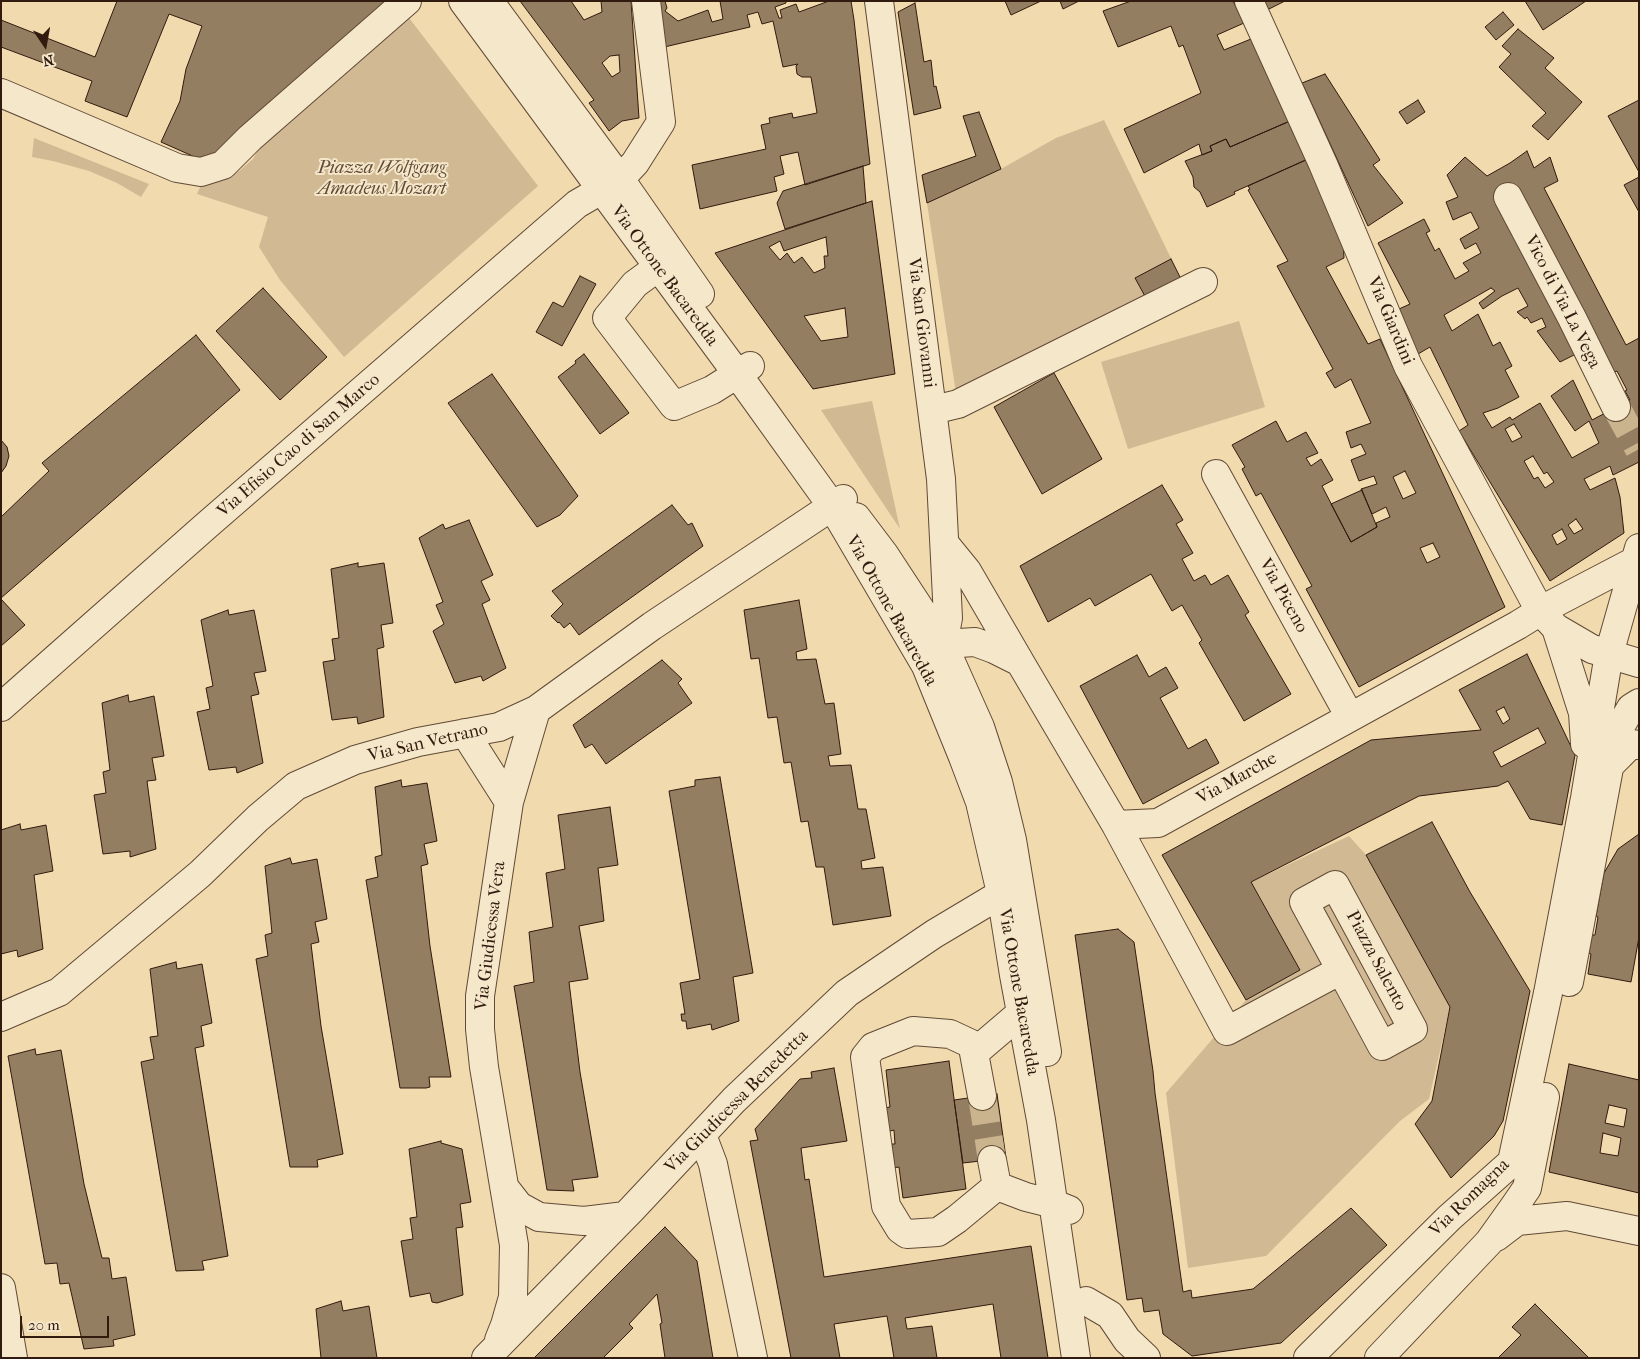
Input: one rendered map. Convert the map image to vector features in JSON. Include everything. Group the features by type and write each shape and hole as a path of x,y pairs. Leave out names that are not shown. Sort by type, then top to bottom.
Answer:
{"street":[{"path":"1,93 177,168 201,172 223,165 250,138 407,1"},
{"name":"Via Ottone Bacaredda","path":"463,1 610,185"},
{"name":"Via Ottone Bacaredda","path":"489,1 610,185 837,503 926,666 964,757 1010,888 1063,1208 1086,1301 1094,1358"},
{"name":"Via Efisio Cao di San Marco","path":"1,707 577,204 610,185 635,163 661,122 646,1"},
{"name":"Via San Giovanni","path":"879,1 942,479 948,618 943,644"},
{"name":"Via Giardini","path":"1249,1 1323,164 1408,366 1583,713 1599,774"},
{"name":"Vico di Via La Vega","path":"1508,197 1572,318 1616,407"},
{"path":"665,262 635,284 607,318 612,325 674,406 712,390 744,371"},
{"path":"933,410 958,404 1202,282"},
{"name":"Via Piceno","path":"1216,474 1350,717"},
{"name":"Via Ottone Bacaredda","path":"837,503 884,554 943,644 980,727 992,764 1012,840 1010,888"},
{"name":"Via San Vetrano","path":"1,1017 59,992 200,874 258,818 296,786 356,760 418,742 499,727 536,710 652,626 837,503"},
{"path":"945,544 966,571 1116,825"},
{"path":"1379,1358 1489,1242 1527,1188 1582,917 1599,774 1609,654 1637,555"},
{"name":"Via Marche","path":"1116,825 1158,823 1350,717 1538,621 1637,555"},
{"path":"1538,621 1592,648 1639,663"},
{"path":"943,644 975,642 1020,662"},
{"path":"1599,774 1615,736 1631,708 1639,703"},
{"name":"Via Giudicessa Vera","path":"491,1352 505,1325 512,1297 514,1245 484,1067 480,1029 480,996 509,802 536,710"},
{"path":"465,733 509,802"},
{"path":"1599,774 1631,744 1639,745"},
{"name":"Via Romagna","path":"1308,1358 1449,1218 1512,1162 1546,1002 1570,874 1599,774"},
{"name":"Piazza Salento","path":"1116,825 1227,1031 1341,970"},
{"name":"Piazza Salento","path":"1336,885 1413,1029 1382,1046 1341,970 1304,902 1336,885"},
{"name":"Via Giudicessa Benedetta","path":"491,1352 625,1216 734,1100 847,993 934,934 1010,888"},
{"path":"982,1096 974,1053 1029,1004"},
{"path":"980,1048 950,1034 913,1031 873,1047 865,1057 886,1206 900,1229 907,1234 938,1232 997,1186"},
{"path":"702,1135 713,1164 753,1358"},
{"path":"992,1160 997,1186"},
{"path":"1512,1162 1527,1188 1567,1216"},
{"path":"997,1186 1063,1208"},
{"path":"505,1188 519,1206 539,1217 584,1221 625,1216"},
{"name":"Via Ottone Bacaredda","path":"1063,1208 1076,1358"},
{"path":"1489,1242 1518,1221 1567,1216 1639,1231"},
{"path":"1,1288 13,1358"},
{"path":"1086,1301 1110,1315 1127,1340 1146,1358"}],"green space":[{"name":"Piazza Wolfgang Amadeus Mozart","path":"406,14 538,186 344,357 280,280 259,247 268,217 197,194 201,185 224,179 239,171 253,159 263,140"},
{"path":"1104,120 1181,279 956,393 927,203 1001,169 1056,138"},
{"path":"34,138 149,184 141,197 117,183 89,171 32,157"},
{"path":"1239,321 1265,407 1128,449 1101,362"},
{"path":"872,401 900,529 821,410"},
{"path":"1349,836 1366,855 1450,1007 1429,1099 1400,1121 1266,1256 1188,1268 1166,1093 1246,1000 1300,970 1251,882"}],"building":[{"path":"117,1 387,1 206,162 161,142 180,101 186,69 202,26 169,14 127,117 85,101 92,81 1,47 1,20 95,57"},
{"path":"520,1 571,1 584,20 602,12 601,1 631,1 639,118 622,121 609,131 589,103 594,100","holes":["619,55 620,72 612,77 602,63 610,56"]},
{"path":"654,1 665,1 667,8 665,11 678,21 708,10 712,22 723,19 720,1 786,1 786,3 775,7 779,18 782,18 780,10 796,4 799,12 829,1 851,1 870,164 805,185 798,152 780,156 784,174 774,177 777,191 700,209 692,165 766,149 761,125 770,123 769,118 792,113 793,118 817,113 811,77 802,77 797,74 796,66 798,64 783,67 773,21 762,24 758,12 747,15 750,27 660,48"},
{"path":"1005,1 1041,1 1011,15"},
{"path":"1060,1 1079,1 1063,9"},
{"path":"1131,1 1233,1 1244,23 1217,35 1224,50 1251,39 1290,121 1230,147 1226,139 1210,146 1212,151 1202,155 1199,144 1144,173 1124,129 1201,93 1183,45 1179,47 1171,26 1118,47 1103,11"},
{"path":"1263,1 1285,1 1267,10"},
{"path":"1525,1 1586,1 1543,30"},
{"path":"915,3 924,62 931,60 934,87 936,86 941,108 914,115 898,12"},
{"path":"1503,12 1514,25 1496,40 1485,27"},
{"path":"1518,29 1554,58 1545,68 1582,102 1548,140 1532,126 1546,113 1499,67 1511,54 1502,46"},
{"path":"1325,74 1380,160 1373,165 1403,203 1368,226 1302,83"},
{"path":"1418,100 1425,112 1407,124 1399,112"},
{"path":"1639,100 1639,172 1608,116"},
{"path":"979,112 1001,169 927,203 922,175 976,156 963,116"},
{"path":"1290,121 1308,159 1234,192 1235,194 1207,207 1200,192 1194,187 1193,177 1185,161 1212,151 1210,146 1226,139 1230,147"},
{"path":"1527,151 1534,168 1550,157 1558,181 1544,188 1626,345 1639,338 1639,462 1613,475 1610,466 1584,479 1590,490 1615,478 1620,497 1624,533 1550,581 1459,431 1468,425 1430,347 1418,354 1399,309 1410,304 1378,243 1424,219 1430,231 1426,233 1435,251 1439,248 1455,279 1469,271 1463,263 1481,253 1476,243 1465,249 1460,239 1479,228 1471,212 1453,220 1446,202 1458,197 1447,175 1465,157 1487,176","holes":["1491,288 1495,291 1479,303 1483,309 1518,288 1528,306 1517,312 1525,319 1527,317 1531,323 1542,318 1546,327 1537,331 1560,362 1580,352 1610,374 1617,371 1630,400 1592,420 1573,380 1551,396 1575,431 1589,421 1599,443 1572,458 1540,403 1512,420 1510,417 1492,428 1483,413 1498,408 1519,397 1505,370 1512,366 1500,342 1493,346 1478,314 1452,331 1444,315","1514,424 1522,437 1512,442 1505,429","1533,456 1544,474 1547,472 1554,482 1545,488 1538,477 1534,479 1524,461","1576,519 1583,529 1574,534 1568,525","1562,529 1567,539 1557,545 1552,535"]},
{"path":"1308,159 1343,241 1344,258 1326,267 1368,344 1380,339 1505,607 1359,687 1306,589 1312,586 1261,493 1256,496 1242,469 1245,467 1232,445 1276,421 1287,442 1306,432 1318,453 1306,458 1311,466 1321,459 1333,480 1322,486 1351,542 1377,527 1376,523 1390,517 1386,507 1372,514 1361,489 1377,484 1374,476 1359,481 1351,460 1366,454 1361,444 1351,448 1346,432 1371,423 1351,379 1335,388 1326,373 1333,369 1277,266 1288,261 1248,190 1250,189 1248,186","holes":["1405,471 1416,493 1403,499 1393,477","1433,543 1440,557 1427,563 1420,548"]},
{"path":"863,166 866,203 785,229 777,203 783,191"},
{"path":"1639,177 1639,212 1624,185"},
{"path":"872,201 895,374 813,389 715,253","holes":["826,237 828,256 824,256 825,268 814,273 802,257 794,263 787,253 780,260 769,247 780,241 784,251","845,308 848,337 821,341 804,316"]},
{"path":"1171,259 1181,279 1146,298 1135,278"},
{"path":"580,276 596,284 562,346 536,332 553,302 563,307"},
{"path":"263,288 327,357 280,400 216,331"},
{"path":"196,335 240,390 1,598 1,517 49,471 42,463"},
{"path":"584,354 629,413 600,434 558,377"},
{"path":"1054,373 1102,459 1042,494 994,407"},
{"path":"492,374 578,496 560,515 537,527 448,403"},
{"path":"1,440 7,447 9,456 6,466 1,473"},
{"path":"1162,485 1183,520 1176,524 1193,553 1182,559 1194,581 1205,575 1211,585 1228,575 1249,612 1245,615 1291,694 1244,721 1199,643 1202,640 1182,605 1172,611 1151,574 1095,606 1090,598 1048,622 1020,566"},
{"path":"1362,490 1377,527 1351,542 1331,504"},
{"path":"672,505 688,525 692,523 703,546 579,635 570,623 564,628 551,616 563,604 552,591"},
{"path":"469,520 493,575 481,581 490,600 482,604 506,668 483,681 481,676 455,683 433,631 444,624 436,605 443,602 419,538 443,524 445,529"},
{"path":"358,563 358,567 384,563 393,623 381,625 384,647 377,649 384,717 358,724 357,717 332,720 323,662 335,660 332,639 339,638 331,569"},
{"path":"1,599 25,625 1,646"},
{"path":"799,600 807,649 796,652 797,660 816,659 825,704 834,703 841,754 828,756 830,766 851,765 858,809 866,809 875,858 861,861 862,869 883,867 891,916 833,925 824,867 816,867 808,821 801,822 791,762 784,763 777,717 768,718 759,658 751,659 744,610"},
{"path":"228,610 229,615 254,610 266,671 254,673 259,694 251,696 263,763 237,773 236,767 209,770 197,712 210,709 206,688 213,686 201,620"},
{"path":"1527,654 1575,755 1562,825 1530,819 1508,781 1498,786 1419,796 1251,882 1300,970 1246,1000 1162,855 1371,740 1481,730 1459,690","holes":["1504,707 1510,719 1503,724 1496,711","1538,728 1546,743 1501,767 1493,752"]},
{"path":"1137,655 1149,677 1166,667 1178,688 1160,698 1188,749 1206,739 1219,763 1143,804 1080,686"},
{"path":"662,660 682,679 678,683 692,703 606,764 592,744 585,748 573,725"},
{"path":"128,695 129,702 154,696 164,756 152,758 156,780 147,781 156,849 130,857 130,851 103,854 94,795 106,793 103,772 110,770 102,703"},
{"path":"720,777 753,973 733,977 739,1021 712,1030 711,1024 687,1029 686,1021 682,1021 681,1014 685,1014 680,983 700,979 669,791 695,786 695,780"},
{"path":"401,780 402,787 427,783 437,841 424,844 428,864 421,866 430,946 451,1077 429,1077 430,1087 426,1088 400,1088 366,880 378,877 375,857 382,855 375,787"},
{"path":"610,807 618,865 598,868 604,921 579,926 588,979 569,982 580,1072 598,1177 572,1180 574,1191 547,1190 514,986 534,982 529,932 553,927 546,873 565,869 558,815"},
{"path":"1432,822 1470,892 1530,991 1503,1121 1494,1136 1451,1178 1415,1124 1432,1101 1450,1007 1366,855"},
{"path":"20,824 21,830 46,825 53,871 34,875 43,949 18,957 17,950 1,954 1,830"},
{"path":"1639,834 1639,937 1631,982 1588,974 1591,954 1587,952 1592,935 1595,935 1598,917 1596,916 1604,873 1618,849"},
{"path":"290,858 292,864 317,859 327,919 315,922 319,942 311,944 321,1026 343,1154 317,1160 318,1167 290,1167 256,959 268,956 265,935 272,933 265,866"},
{"path":"1118,929 1134,942 1183,1292 1191,1290 1192,1298 1253,1289 1351,1208 1387,1245 1281,1343 1192,1356 1163,1334 1159,1310 1144,1312 1142,1298 1127,1300 1075,935"},
{"path":"176,962 177,969 202,964 212,1023 201,1026 204,1046 195,1048 228,1256 202,1261 204,1270 176,1271 141,1062 154,1059 150,1037 158,1036 150,969"},
{"path":"35,1049 36,1055 61,1050 84,1184 102,1258 109,1258 112,1279 126,1277 135,1335 113,1340 114,1346 84,1349 69,1283 60,1284 57,1263 45,1264 8,1056"},
{"path":"949,1061 966,1189 903,1198 899,1167 892,1168 889,1144 895,1144 894,1130 887,1132 884,1108 890,1107 886,1070"},
{"path":"1569,1064 1639,1080 1639,1193 1549,1172","holes":["1609,1105 1627,1109 1624,1127 1605,1123","1603,1133 1621,1138 1618,1156 1600,1153"]},
{"path":"834,1068 847,1141 801,1148 805,1180 809,1179 824,1277 1031,1246 1048,1358 1001,1358 993,1304 905,1318 907,1329 932,1326 937,1358 894,1358 887,1316 834,1324 840,1358 791,1358 750,1141 758,1140 755,1129 800,1079 812,1078 811,1072"},
{"path":"997,1094 1006,1158 963,1163 954,1100"},
{"path":"441,1141 441,1143 462,1149 471,1202 460,1204 463,1227 456,1228 463,1295 437,1303 432,1302 430,1293 410,1297 401,1241 413,1239 410,1218 417,1217 409,1149"},
{"path":"665,1227 697,1261 713,1358 665,1358 657,1294 629,1324 633,1328 603,1358 534,1358"},
{"path":"341,1301 343,1311 369,1306 377,1358 321,1358 316,1309"},
{"path":"1535,1304 1589,1358 1498,1358 1521,1335 1512,1327"}],"tunnel":[{"path":"1616,407 1639,449"},
{"path":"982,1096 992,1160"}]}
